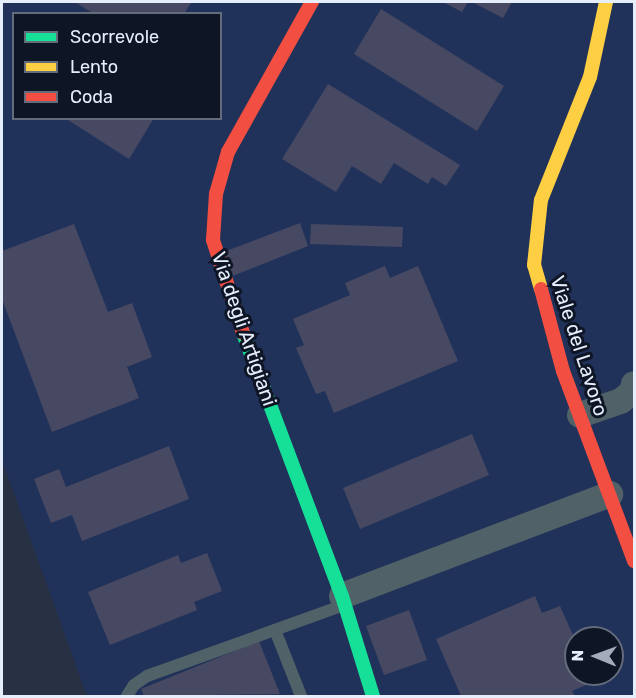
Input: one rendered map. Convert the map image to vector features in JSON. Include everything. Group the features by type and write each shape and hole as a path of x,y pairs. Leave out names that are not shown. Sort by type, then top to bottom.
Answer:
{"street":[{"name":"Via degli Artigiani","path":"312,2 230,145 218,182 213,232 225,286 344,600 373,696"},
{"name":"Viale del Lavoro","path":"606,2 590,77 542,200 534,246 540,293 580,415 632,549"},
{"path":"580,415 621,401 632,392 634,384"},
{"path":"344,600 609,494"}],"lane":[{"path":"127,696 134,685 147,676 275,630 344,600"},
{"path":"275,630 301,696"}],"shaded area":[{"path":"2,2 634,2 634,696 87,696 2,460"}],"building":[{"path":"75,2 191,3 185,12 91,12"},
{"path":"443,2 468,2 462,12"},
{"path":"472,2 512,2 503,18"},
{"path":"381,9 504,86 477,131 354,54"},
{"path":"328,84 460,165 446,186 432,177 428,184 394,163 381,184 352,166 336,192 282,159"},
{"path":"68,120 153,120 129,159"},
{"path":"300,223 308,246 230,277 221,253"},
{"path":"74,224 108,312 132,303 152,357 127,367 139,398 52,432 2,299 2,251"},
{"path":"311,224 403,227 402,247 310,244"},
{"path":"385,266 390,278 418,266 458,361 334,413 325,391 316,394 296,348 304,345 293,319 350,295 345,283"},
{"path":"472,434 489,475 360,529 343,488"},
{"path":"169,446 189,499 82,541 72,515 51,523 34,479 59,469 66,487"},
{"path":"207,553 222,591 194,602 197,610 110,645 88,592 178,555 181,563"},
{"path":"535,596 542,613 560,606 569,626 564,626 564,686 584,686 572,691 575,696 461,696 436,639"},
{"path":"409,610 427,660 384,675 366,626"},
{"path":"259,641 280,694 144,696 141,689"}],"traffic: fast":[{"path":"243,333 342,596 373,696"}],"traffic: slow":[{"path":"541,289 534,265 541,200 590,77 606,2"}],"traffic: jam":[{"path":"243,333 213,240 216,194 228,152 312,2"},
{"path":"541,289 563,371 634,561"}]}
